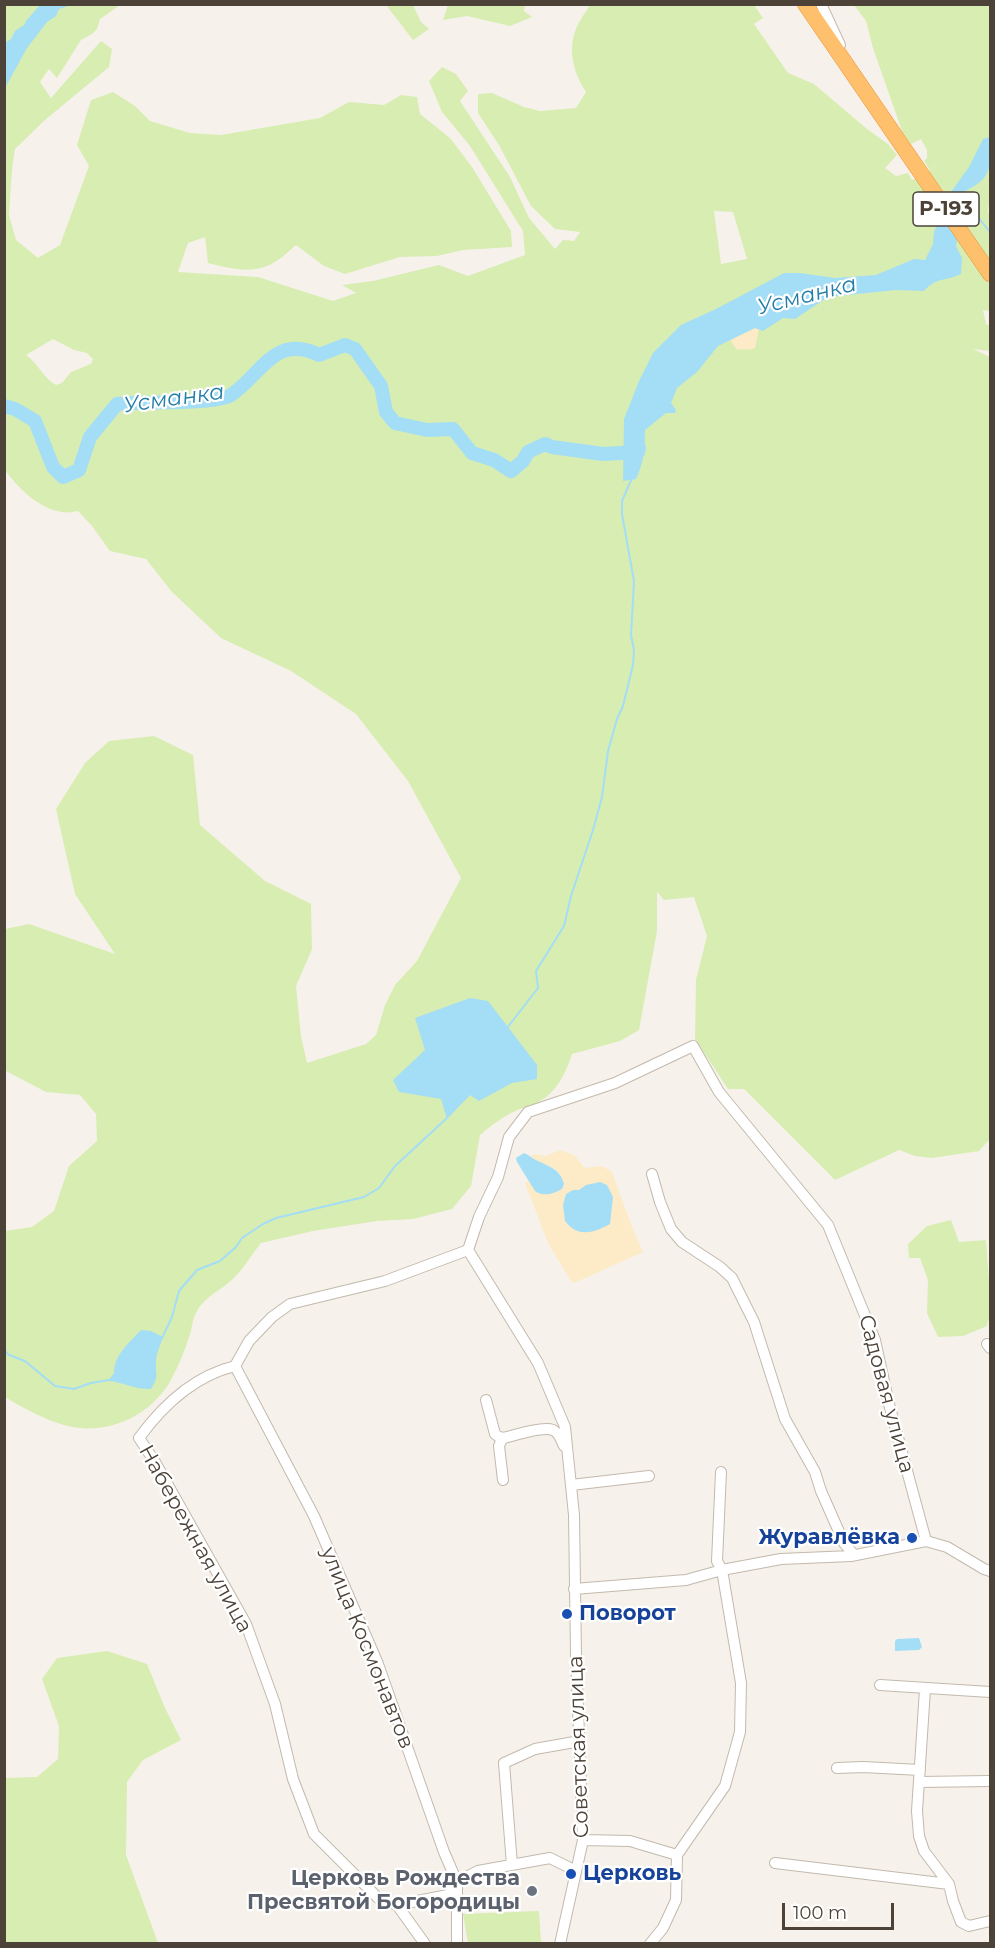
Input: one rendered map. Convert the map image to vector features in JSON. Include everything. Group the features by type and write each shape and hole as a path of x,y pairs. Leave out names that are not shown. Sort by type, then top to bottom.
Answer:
{"highway":[{"name":"Р-193","path":"805,4 990,274"}],"street":[{"path":"821,4 859,83"},
{"name":"Садовая улица","path":"468,1250 479,1217 498,1177 509,1137 528,1112 615,1083 693,1046 719,1092 828,1225 875,1340 892,1415 926,1541"},
{"path":"652,1174 671,1229 682,1242 720,1267 732,1278 754,1322 785,1419 815,1472 844,1543 854,1555"},
{"path":"235,1366 249,1341 272,1317 290,1305 385,1281 468,1250"},
{"name":"Советская улица","path":"468,1250 538,1363 565,1427 574,1515 574,1588 583,1840 560,1944"},
{"name":"улица Космонавтов","path":"235,1366 314,1516 378,1664 444,1852 457,1882 457,1944"},
{"name":"Набережная улица","path":"235,1366 224,1368 185,1389 155,1416 139,1438 155,1462 246,1624 275,1704 293,1779 314,1834 378,1898 397,1905 425,1944"},
{"path":"486,1400 495,1434 499,1437 504,1438 544,1429 553,1430 559,1435 562,1445 567,1447"},
{"path":"503,1480 499,1446 504,1438"},
{"path":"650,1944 663,1928 676,1900 677,1855 725,1786 740,1732 741,1683 722,1570 717,1561 721,1472"},
{"path":"571,1485 649,1476"},
{"path":"574,1588 686,1580 722,1570 781,1559 854,1555 926,1541 947,1547 984,1569 990,1570"},
{"path":"880,1685 990,1692"},
{"path":"925,1689 917,1811 919,1836 924,1851 949,1884 961,1922 969,1926 990,1921"},
{"path":"512,1865 504,1763 535,1749 580,1741"},
{"path":"837,1768 863,1767 920,1776 990,1781"},
{"path":"583,1840 630,1841 677,1855"},
{"path":"397,1905 448,1895 457,1882 477,1871 550,1858 576,1871"},
{"path":"775,1863 949,1884"}],"green space":[{"path":"5,5 120,5 100,19 97,29 81,40 57,78 49,69 40,82 51,98 101,41 112,49 109,67 45,120 15,149 9,215 16,240 38,258 60,245 89,166 77,145 91,100 113,92 135,106 150,121 190,133 221,135 320,118 349,102 384,105 401,95 417,97 420,114 450,138 472,167 511,231 512,247 463,250 437,256 400,257 345,274 324,266 296,245 276,261 257,269 224,267 208,263 205,237 188,243 178,272 258,277 333,301 356,293 342,285 373,281 439,265 468,276 525,255 523,231 470,146 442,112 429,81 442,67 456,74 468,91 460,101 510,177 529,218 555,249 563,240 574,241 580,232 555,229 531,206 499,145 478,113 478,94 492,93 524,107 540,111 576,108 586,92 574,66 573,39 590,5 754,5 763,18 754,24 788,73 814,84 888,144 897,155 885,168 896,176 908,173 912,180 930,171 924,161 927,158 927,150 921,139 911,144 902,131 866,21 854,5 990,5 990,197 988,211 990,218 990,311 983,310 986,324 990,326 990,351 973,349 990,357 990,1139 979,1151 932,1158 915,1156 899,1150 835,1180 744,1089 728,1089 695,1039 696,980 707,936 694,897 664,900 657,892 657,931 639,1030 620,1041 572,1054 562,1077 547,1096 533,1105 506,1116 480,1135 471,1186 452,1209 413,1219 377,1221 313,1231 261,1243 236,1276 200,1307 194,1317 180,1361 164,1391 153,1403 128,1420 98,1428 67,1426 35,1414 5,1397 5,1231 32,1227 54,1211 69,1166 97,1141 96,1114 80,1095 46,1092 4,1070 5,929 29,924 115,954 75,894 56,809 85,763 109,741 154,736 193,755 200,825 265,881 311,904 312,949 296,986 301,1036 307,1063 366,1044 376,1035 385,1005 395,985 417,961 461,878 408,781 356,714 291,671 221,638 172,592 146,559 110,551 78,511 56,511 46,507 27,494 5,470","holes":["714,211 733,212 747,259 721,264","53,339 74,350 87,353 93,359 91,364 71,372 62,383 56,385 26,355"]},
{"path":"386,5 413,5 421,22 429,29 413,40"},
{"path":"448,5 525,5 524,11 532,17 510,26 467,16 443,20"},
{"path":"951,1220 959,1242 986,1240 990,1314 987,1326 963,1336 938,1337 927,1313 928,1280 920,1258 909,1258 908,1244 927,1226"},
{"path":"107,1651 147,1664 181,1740 143,1760 127,1782 126,1855 158,1943 5,1943 5,1778 37,1777 58,1759 59,1726 42,1679 57,1658"},
{"path":"539,1911 541,1943 468,1943 463,1914"}],"sand":[{"path":"755,328 759,329 755,348 737,350 730,340"},
{"path":"560,1150 574,1155 585,1168 602,1166 612,1172 643,1252 574,1283 548,1243 525,1183 529,1181 531,1185 549,1194 559,1191 564,1186 555,1169 530,1156 534,1154 546,1156"}],"water":[{"path":"40,5 71,5 59,9 56,16 47,22 27,48 5,88 5,43"},
{"path":"990,137 990,163 986,176 965,191 956,246 962,258 961,274 937,281 924,291 896,290 828,297 795,319 783,318 763,331 755,328 718,346 697,372 677,388 671,403 676,410 675,413 666,413 645,430 644,455 639,473 636,479 623,481 624,419 653,353 681,325 784,273 835,278 876,275 914,259 925,260 951,192 969,167 983,139"},
{"path":"470,998 488,1001 537,1065 537,1079 512,1083 479,1101 470,1095 447,1119 441,1099 399,1092 393,1080 425,1050 415,1018"},
{"path":"524,1153 557,1172 564,1184 562,1189 548,1194 535,1191 517,1162 516,1158"},
{"path":"600,1182 607,1185 613,1197 610,1224 598,1230 580,1232 575,1230 565,1221 563,1205 566,1194 586,1185"},
{"path":"141,1330 151,1331 163,1337 156,1358 156,1378 151,1389 108,1381 114,1373 119,1355"},
{"path":"919,1638 922,1647 919,1650 895,1651 897,1639"}],"waterway":[{"path":"962,197 990,232"},
{"name":"Усманка","path":"4,406 15,409 35,421 53,467 63,477 79,470 90,437 117,404 222,398 242,387 270,359 280,353 291,349 319,355 345,345 355,349 381,386 386,412 395,423 427,430 453,429 472,453 494,460 511,471 523,461 528,452 545,444 603,454 638,452 639,448"},
{"path":"507,1028 538,988 536,971 564,926 602,797 608,751 623,706 633,665 634,650 631,635 634,581 622,514 622,501 632,478"},
{"path":"162,1338 172,1317 179,1291 197,1270 220,1261 236,1247 242,1238 276,1218 364,1197 379,1188 395,1166 447,1118"},
{"path":"4,1350 9,1355 25,1361 55,1386 74,1389 109,1380"}],"place":[{"name":"Журавлёвка","path":"912,1538"},
{"name":"Поворот","path":"567,1614"},
{"name":"Церковь","path":"571,1874"},
{"name":"Церковь Рождества Пресвятой Богородицы","path":"532,1891"}]}
